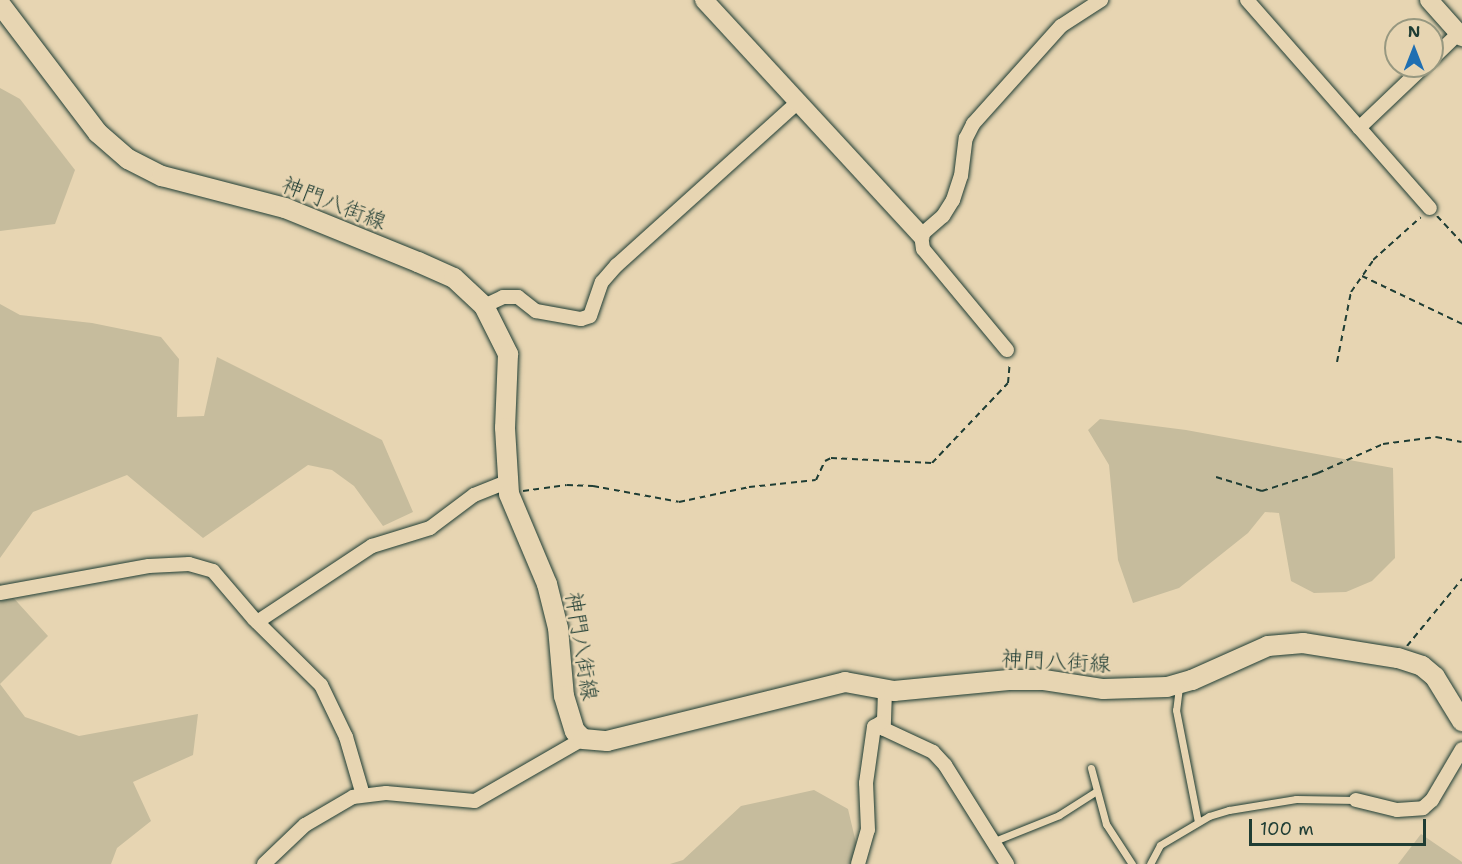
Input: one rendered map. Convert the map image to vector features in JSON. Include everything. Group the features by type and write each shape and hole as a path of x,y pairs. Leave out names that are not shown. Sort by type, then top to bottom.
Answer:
{"main road":[{"name":"神門八街線","path":"0,4 98,133 128,159 162,176 285,208 418,262 454,278 484,306 508,354 508,488 547,584 558,628 564,696 575,731 583,739 607,741 845,682 885,691 1008,680 1044,680 1103,688 1179,684 1268,646 1304,643 1398,658 1422,666 1434,677 1462,721"}],"street":[{"path":"704,0 921,235 923,249 1007,350"},
{"path":"921,235 943,216 953,200 961,176 966,138 973,124 1061,26 1101,0"},
{"path":"1247,0 1430,208"},
{"path":"1429,0 1460,35 1444,49"},
{"path":"1359,128 1411,78"},
{"path":"484,306 503,297 518,297 536,311 581,319 590,316 602,282 617,265 798,102"},
{"path":"257,622 372,546 430,528 474,495 508,488"},
{"path":"0,593 117,570 189,564 213,571 257,622 321,685 346,737 363,795"},
{"path":"885,691 882,722 884,729 933,752 945,765 1007,864"},
{"path":"858,864 868,830 866,783 874,727 882,722"},
{"path":"264,864 304,825 333,805 363,795 386,793 475,801 583,739"},
{"path":"1356,800 1397,810 1422,808 1432,800 1462,749"}],"lane":[{"path":"1179,684 1176,710 1198,822"},
{"path":"1091,768 1095,792 1106,824 1132,864"},
{"path":"992,842 1059,815 1095,792"},
{"path":"1150,864 1160,845 1198,822 1257,804 1296,799 1356,800"}],"path":[{"path":"1337,362 1351,292 1361,275 1430,208 1462,243"},
{"path":"1361,275 1462,324"},
{"path":"508,488 567,485 620,489 658,501 679,502 749,487 816,480 825,461 831,458 932,463 1008,383 1007,350"},
{"path":"1215,477 1262,491 1318,472 1383,444 1436,437 1462,442"},
{"path":"1398,658 1417,629 1462,579"}],"shaded area":[{"path":"0,88 20,99 75,170 55,224 0,231"},
{"path":"0,304 20,315 92,323 161,337 179,359 177,417 204,416 217,357 382,440 413,512 383,526 354,486 332,470 308,465 203,538 127,475 33,512 0,558"},
{"path":"1100,419 1186,430 1393,468 1395,558 1372,581 1346,592 1314,593 1291,581 1279,513 1265,512 1248,533 1179,588 1133,603 1118,560 1109,465 1088,430"},
{"path":"0,583 48,636 0,684"},
{"path":"0,684 25,717 79,736 198,714 193,755 133,782 151,821 117,848 111,864 0,864"},
{"path":"814,790 848,809 861,864 670,864 683,860 741,806"},
{"path":"1421,834 1462,862 1462,864 1398,864"}]}
